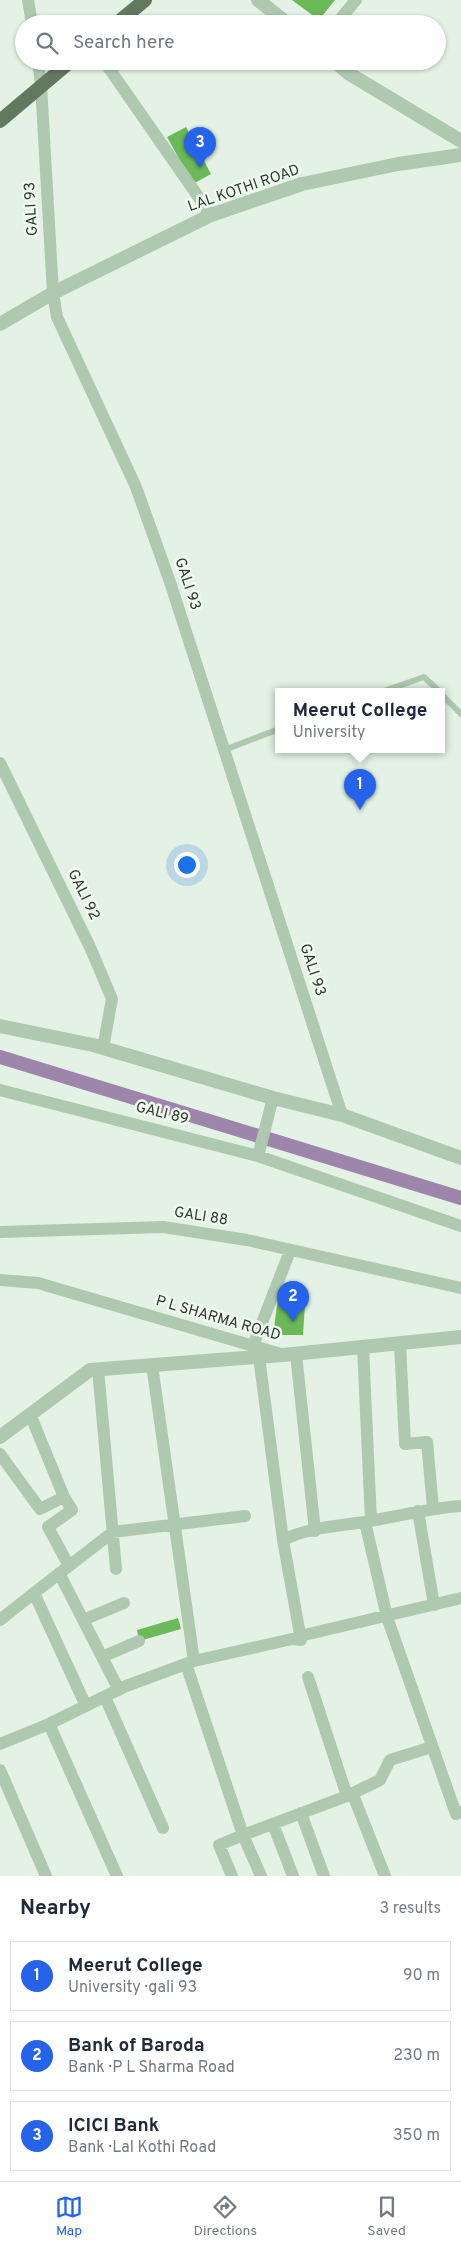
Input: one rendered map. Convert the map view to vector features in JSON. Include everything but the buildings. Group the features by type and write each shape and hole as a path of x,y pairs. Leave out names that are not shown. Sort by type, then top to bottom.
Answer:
{"main road":[{"path":"127,15 145,0"},
{"path":"0,120 60,70"}],"street":[{"path":"28,0 30,15"},
{"path":"258,0 277,15"},
{"path":"344,15 356,0"},
{"name":"GALI 93","path":"39,70 54,293 58,318 136,487 170,582 342,1115"},
{"path":"110,70 211,215"},
{"path":"344,70 461,141"},
{"name":"LAL KOTHI ROAD","path":"0,324 54,293 211,215 302,184 398,164 461,155"},
{"name":"GALI 92","path":"0,763 90,947 112,999 103,1048"},
{"path":"0,1026 103,1048 273,1098 342,1115 461,1158"},
{"name":"GALI 89","path":"0,1090 258,1156 461,1226"},
{"path":"258,1156 273,1098"},
{"name":"GALI 88","path":"1,1236 163,1227 247,1240 461,1288"},
{"path":"0,1744 49,1724 119,1690 190,1662 292,1640 301,1640 283,1540 256,1352 290,1251"},
{"name":"P L SHARMA ROAD","path":"0,1280 38,1283 256,1352"},
{"name":"P L SHARMA ROAD","path":"98,1369 152,1365 256,1352 290,1354 461,1338"},
{"path":"400,1344 405,1444 427,1442 433,1508"},
{"path":"363,1347 368,1521 386,1617 456,1814 461,1812"},
{"path":"290,1354 315,1531"},
{"path":"152,1365 174,1525 190,1662 244,1835 261,1876"},
{"path":"0,1437 90,1370 98,1369 116,1569"},
{"path":"30,1414 64,1498 72,1510 48,1527 83,1620 119,1690"},
{"path":"0,1454 40,1509 64,1498"},
{"path":"283,1540 315,1531 433,1508 461,1506"},
{"path":"418,1511 434,1605"},
{"path":"0,1620 113,1532 245,1516"},
{"path":"34,1593 86,1706"},
{"path":"300,1636 461,1598"},
{"path":"83,1620 124,1603"},
{"path":"102,1657 138,1642"},
{"path":"308,1677 347,1796"},
{"path":"105,1697 163,1828"},
{"path":"49,1724 117,1876"},
{"path":"232,1876 219,1845 347,1796 380,1780 390,1760 432,1746"},
{"path":"0,1770 46,1876"},
{"path":"347,1796 353,1795 385,1876"},
{"path":"300,1814 324,1876"},
{"path":"273,1824 293,1876"}],"lane":[{"path":"393,688 424,677 435,688"},
{"path":"445,698 461,714"},
{"path":"224,750 275,731"}],"waterway":[{"path":"0,1057 461,1198"}],"place":[{"name":"ICICI Bank","path":"200,168"},
{"name":"Meerut College","path":"360,810"},
{"name":"Bank of Baroda","path":"293,1322"}]}
